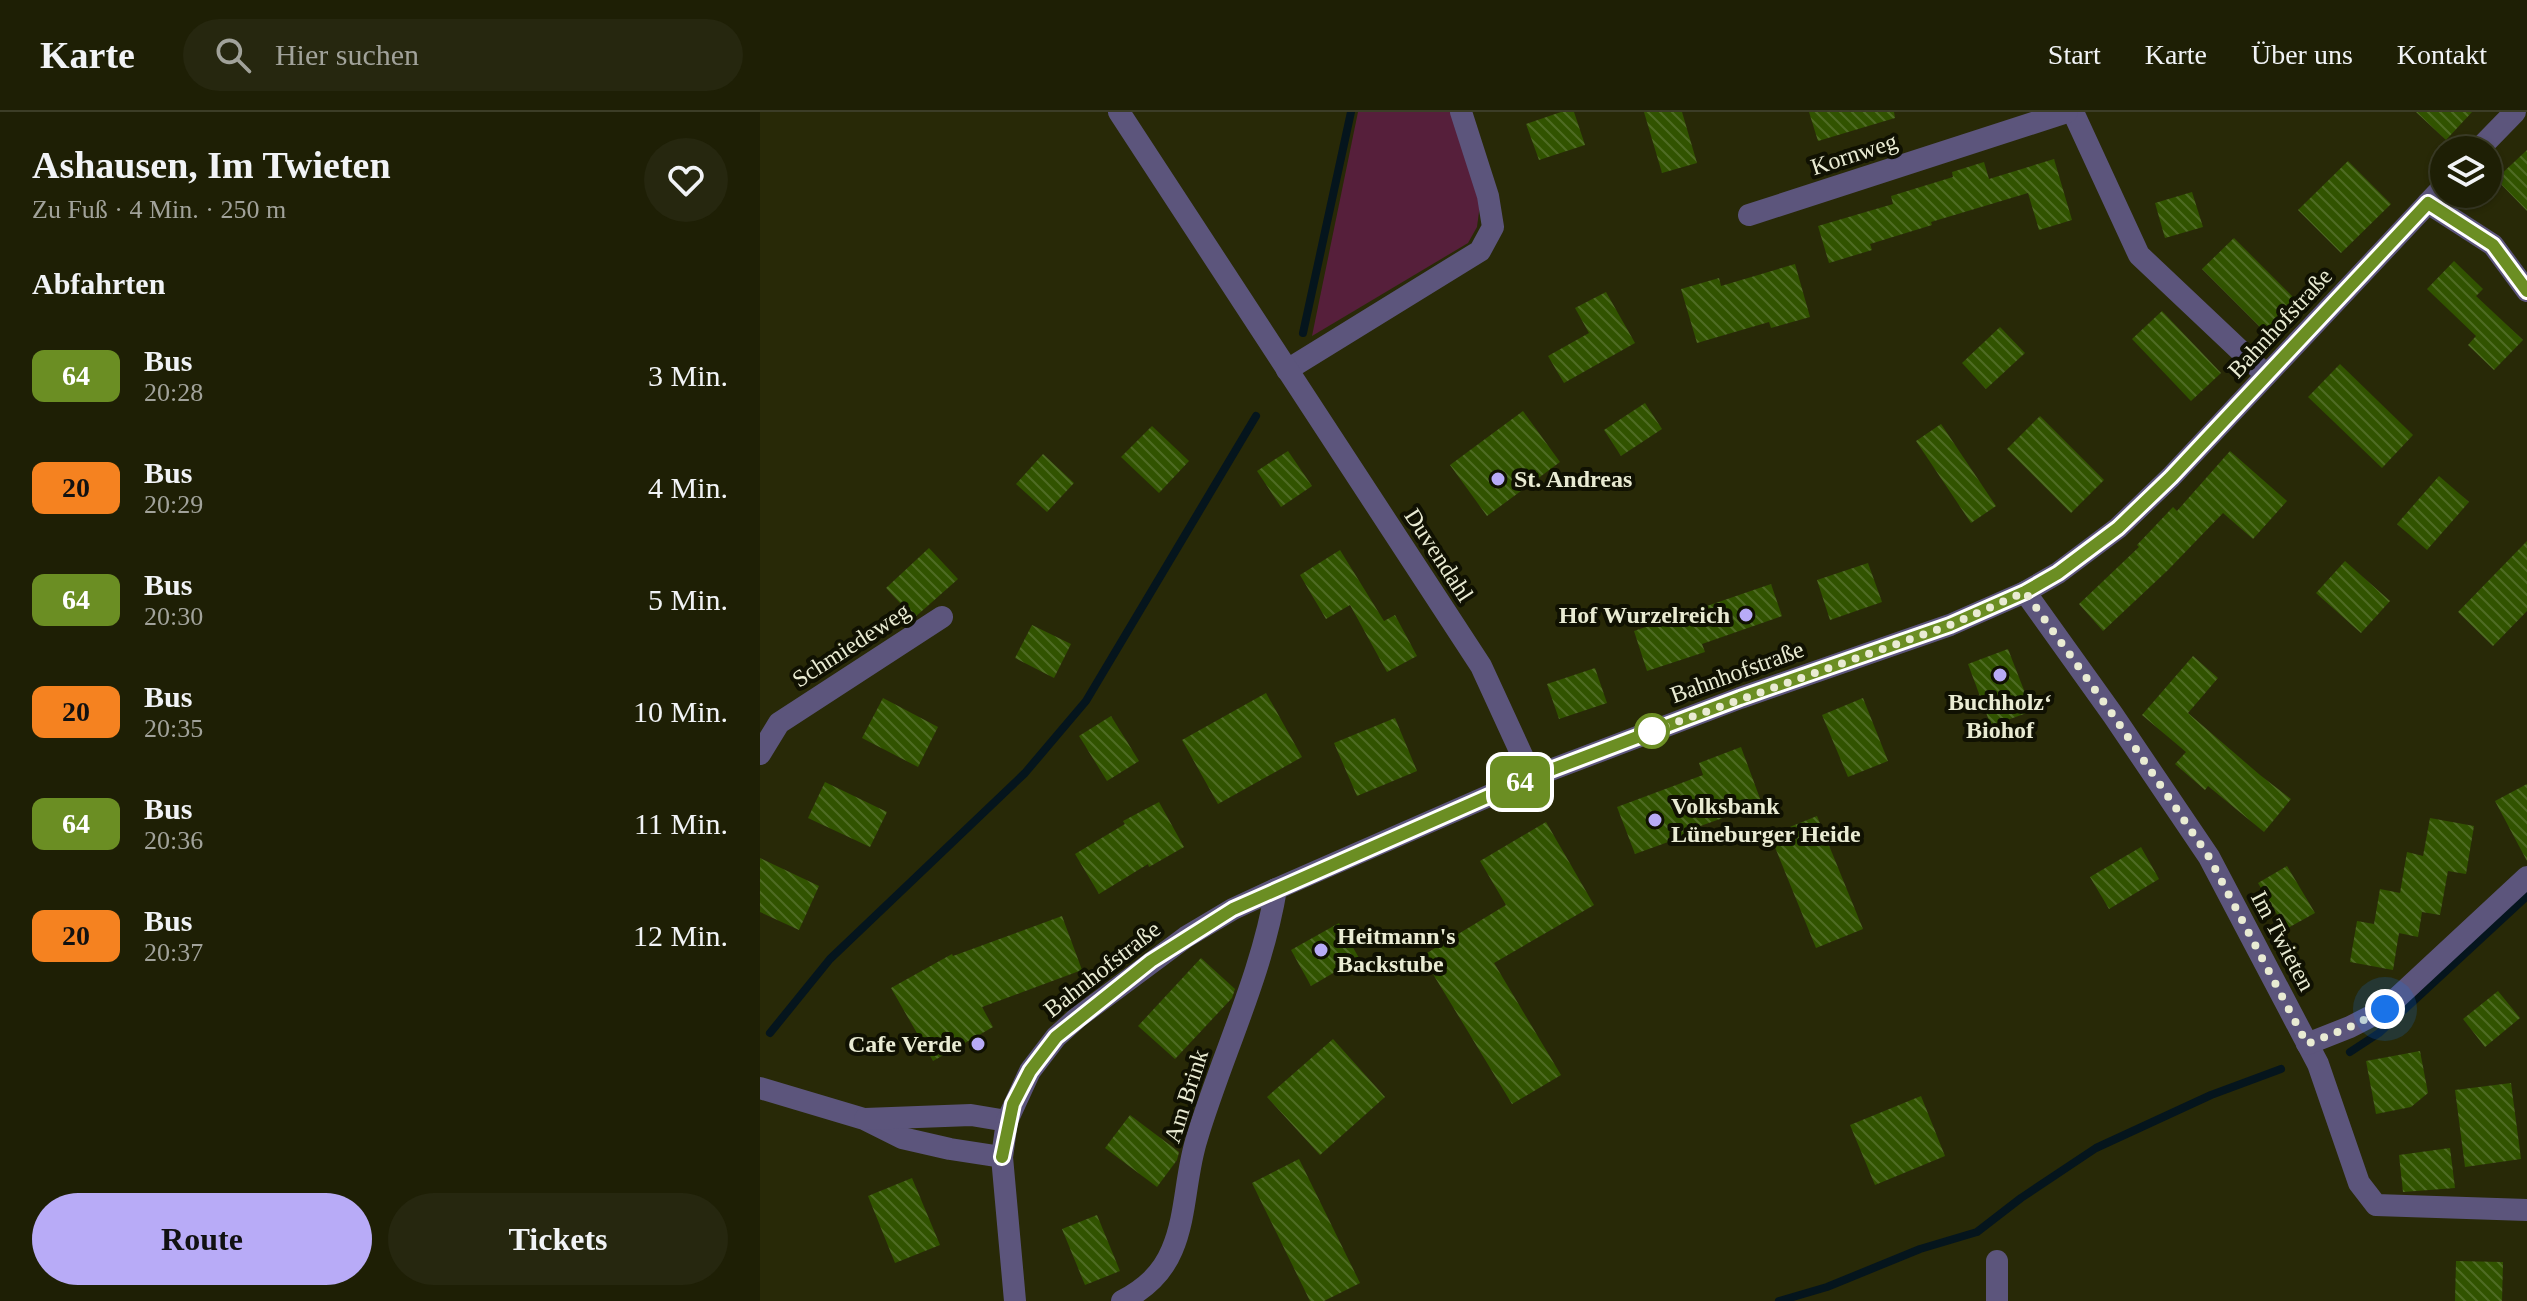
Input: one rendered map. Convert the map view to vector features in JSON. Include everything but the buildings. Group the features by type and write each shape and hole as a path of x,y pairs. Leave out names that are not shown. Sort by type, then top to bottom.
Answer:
{"street":[{"name":"Duvendahl","path":"1119,112 1481,666 1532,777"},
{"path":"1287,370 1480,251 1493,227 1488,196 1461,112"},
{"path":"2070,112 2139,255 2266,375"},
{"name":"Kornweg","path":"1749,215 2070,112"},
{"path":"2492,136 2515,112"},
{"path":"2428,203 2493,245 2527,291"},
{"name":"Bahnhofstraße","path":"1015,1301 1002,1157 1007,1121 1030,1071 1056,1037 1077,1018 1186,937 1233,909 1276,889 1532,777 1726,703 1950,625 2025,592 2084,555 2118,528 2171,477 2428,203"},
{"name":"Im Twieten","path":"2025,592 2209,857 2318,1064 2359,1183 2376,1205 2527,1210"},
{"name":"Schmiedeweg","path":"760,754 779,723 942,617"},
{"path":"2307,1044 2385,1009 2527,877"},
{"name":"Am Brink","path":"1122,1301 1158,1276 1172,1251 1181,1225 1196,1141 1268,933 1276,889"},
{"path":"760,1088 864,1119 902,1138 1002,1157"},
{"path":"864,1119 971,1115 1007,1121"},
{"path":"1997,1261 1997,1301"}],"shaded area":[{"path":"1358,112 1451,112 1480,204 1477,227 1468,243 1312,336"}],"waterway":[{"path":"1303,333 1351,112"},
{"path":"770,1033 830,959 1025,773 1086,701 1256,416"},
{"path":"2350,1052 2379,1033 2527,896"},
{"path":"1779,1301 1827,1287 1920,1249 1977,1232 2021,1198 2096,1148 2211,1095 2281,1069"}],"bus line":[{"name":"64","path":"1002,1157 1007,1121 1013,1104 1030,1071 1056,1037 1151,961 1233,909 1532,777 1740,698 1950,625 2025,592 2058,573 2118,528 2171,477 2428,203 2493,245 2527,291"}],"place":[{"name":"St. Andreas","path":"1498,479"},
{"name":"Hof Wurzelreich","path":"1746,615"},
{"name":"Buchholz‘ Biohof","path":"2000,675"},
{"name":"Volksbank Lüneburger Heide","path":"1655,820"},
{"name":"Heitmann's Backstube","path":"1321,950"},
{"name":"Cafe Verde","path":"978,1044"}],"route":[{"path":"1652,731 1950,625 2025,592 2209,857 2307,1044 2385,1009"}]}
